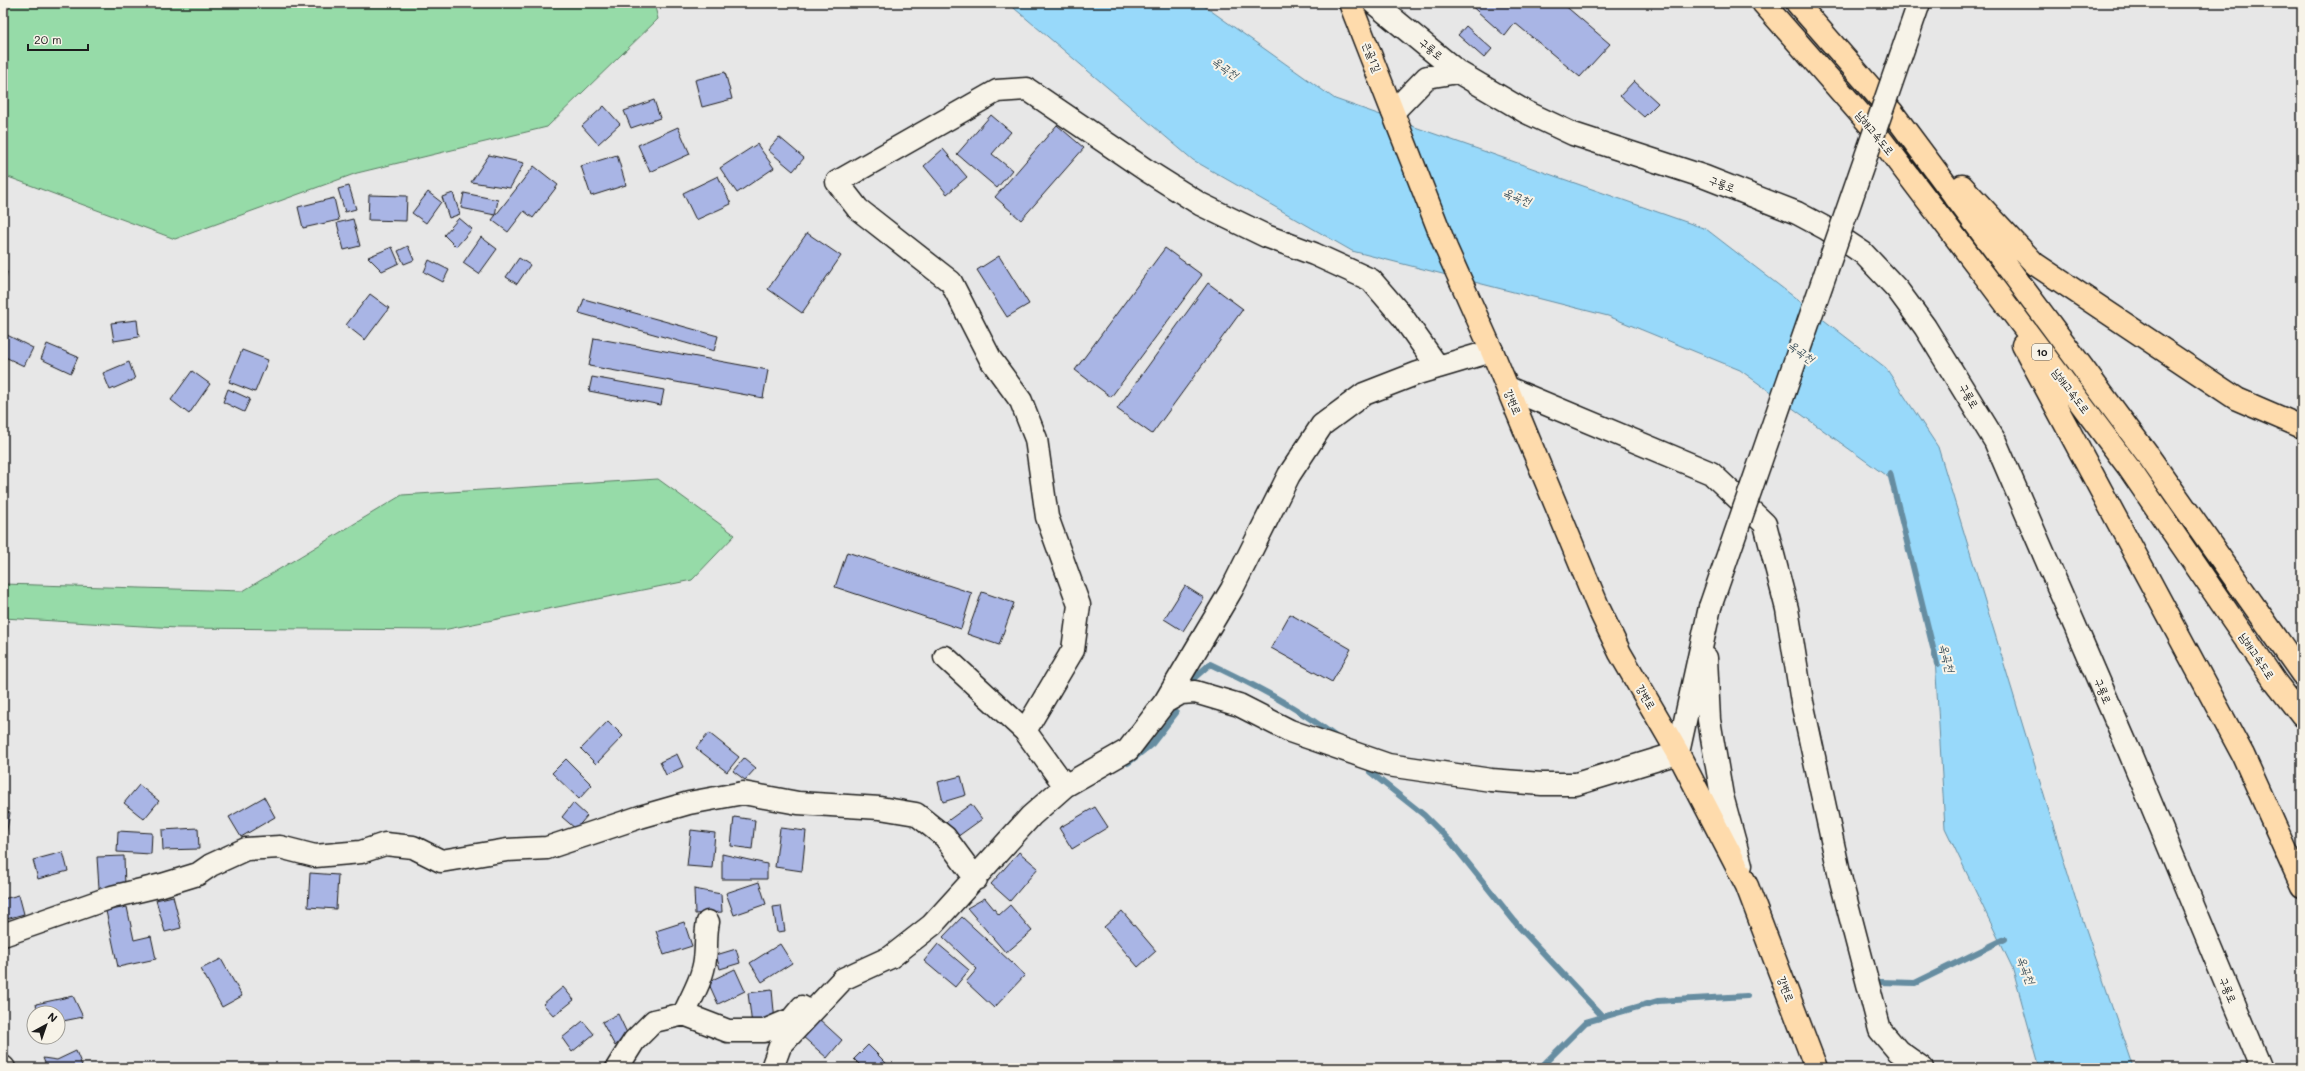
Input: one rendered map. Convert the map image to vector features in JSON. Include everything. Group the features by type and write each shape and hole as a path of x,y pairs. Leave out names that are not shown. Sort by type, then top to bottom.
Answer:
{"main road":[{"name":"큰골1길","path":"1350,3 1446,248 1479,324"},
{"name":"남해고속도로","path":"1762,3 1870,126 1991,284 2129,468 2276,683 2302,716"},
{"name":"10","path":"1797,3 1892,112 2147,454 2302,674"},
{"path":"1892,112 2035,264 2237,398 2302,427"},
{"path":"1991,284 2125,538 2243,755 2302,886"},
{"name":"강변로","path":"1479,324 1508,388 1599,609 1620,653 1678,753 1747,886 1816,1068"}],"street":[{"name":"구룡로","path":"1374,3 1458,72 1526,112 1574,134 1705,177 1797,213 1827,229 1862,253 1897,289 1925,327 1994,441 2127,746 2261,1068"},
{"path":"1164,702 1181,693 1195,692 1239,705 1290,731 1388,765 1491,780 1542,784 1576,784 1678,753 1710,606 1919,3"},
{"path":"1393,112 1427,77 1458,72"},
{"path":"1024,731 1073,650 1079,605 1048,517 1036,439 1021,401 990,360 951,282 858,208 837,182 997,91 1027,89 1146,170 1200,204 1266,236 1314,254 1370,280 1402,316 1438,367"},
{"path":"617,1068 634,1041 654,1021 684,1014 728,1031 764,1031 792,1019 816,991 891,957 932,925 976,879 1031,816 1065,786 1128,750 1164,702 1232,589 1289,475 1322,425 1364,394 1438,367 1492,351"},
{"path":"1508,388 1711,473 1765,524 1787,609 1802,702 1841,880 1880,1030 1898,1051 1922,1068"},
{"path":"1705,628 1709,720 1722,796 1747,886"},
{"path":"945,657 1024,731 1065,786"},
{"path":"3,935 112,897 162,885 198,874 211,865 246,849 280,847 315,856 361,852 385,844 413,847 441,861 507,850 547,848 640,817 689,803 743,793 798,803 880,808 916,814 945,837 976,879"},
{"path":"684,1014 701,978 705,958 704,936 708,922"},
{"path":"772,1068 780,1046 843,979"}],"green space":[{"path":"3,3 654,3 658,19 547,127 357,173 175,239 3,175"},
{"path":"658,479 735,535 692,580 443,630 177,628 3,618 3,584 243,591 402,495"}],"water":[{"path":"1008,3 1200,3 1335,99 1706,229 1886,368 1938,447 2075,897 2133,1068 2040,1068 2012,967 1945,828 1935,657 1892,480 1740,370 1608,316 1352,251 1193,160"}],"building":[{"path":"1468,3 1562,3 1610,44 1580,77 1515,23 1505,36"},
{"path":"1466,26 1492,49 1484,58 1458,35"},
{"path":"725,72 732,99 702,107 695,80"},
{"path":"1634,81 1658,103 1644,117 1620,96"},
{"path":"654,100 660,118 631,128 624,111"},
{"path":"604,106 620,124 598,144 582,126"},
{"path":"991,115 1011,132 992,154 1012,170 997,188 957,154"},
{"path":"1057,125 1084,148 1021,220 995,197"},
{"path":"678,127 690,154 650,172 638,145"},
{"path":"779,137 804,158 793,171 768,150"},
{"path":"757,144 774,168 737,193 720,168"},
{"path":"943,149 967,177 947,194 924,166"},
{"path":"489,155 524,163 510,188 471,182"},
{"path":"617,155 626,185 591,196 581,166"},
{"path":"534,166 558,185 533,218 524,211 508,232 492,220"},
{"path":"718,176 731,204 696,220 683,193"},
{"path":"349,186 356,209 345,212 338,189"},
{"path":"428,192 441,202 426,223 412,213"},
{"path":"453,193 460,214 449,218 442,197"},
{"path":"464,193 498,200 495,215 461,208"},
{"path":"369,195 407,196 406,221 368,220"},
{"path":"334,198 339,220 303,228 298,207"},
{"path":"459,218 472,229 456,247 444,235"},
{"path":"353,219 360,246 344,250 337,223"},
{"path":"807,233 841,256 802,313 768,289"},
{"path":"481,237 497,249 479,274 463,263"},
{"path":"408,246 414,260 404,264 398,251"},
{"path":"392,247 399,263 382,271 368,257"},
{"path":"1165,248 1202,275 1111,397 1075,370"},
{"path":"999,256 1029,304 1007,317 977,270"},
{"path":"519,258 530,265 517,284 506,277"},
{"path":"429,260 449,270 443,282 424,272"},
{"path":"3,271 7,272 3,288"},
{"path":"1208,283 1243,309 1152,434 1117,409"},
{"path":"370,294 389,308 365,340 346,325"},
{"path":"584,299 718,336 714,351 579,313"},
{"path":"137,320 139,337 114,341 111,323"},
{"path":"3,333 33,348 24,366 3,356"},
{"path":"594,338 768,370 763,398 589,366"},
{"path":"47,344 78,357 71,373 41,359"},
{"path":"242,350 268,360 255,392 229,382"},
{"path":"129,362 135,379 110,390 103,373"},
{"path":"192,371 210,384 189,414 171,400"},
{"path":"592,377 664,390 661,405 589,391"},
{"path":"228,389 250,399 244,412 223,402"},
{"path":"847,552 972,593 961,629 835,587"},
{"path":"1185,586 1204,598 1183,631 1164,619"},
{"path":"982,592 1014,603 999,645 967,634"},
{"path":"1290,614 1351,649 1332,682 1271,648"},
{"path":"608,721 623,736 596,764 581,749"},
{"path":"709,733 739,757 727,772 696,748"},
{"path":"677,754 683,767 666,775 660,762"},
{"path":"744,758 756,768 745,780 733,771"},
{"path":"566,759 592,785 579,799 552,773"},
{"path":"961,776 966,795 943,802 938,782"},
{"path":"139,785 159,801 144,819 124,803"},
{"path":"264,797 275,817 241,837 229,817"},
{"path":"573,803 587,816 576,829 562,817"},
{"path":"971,804 982,819 957,837 946,822"},
{"path":"1095,807 1108,827 1072,849 1059,828"},
{"path":"3,811 10,813 5,840 3,840"},
{"path":"734,817 755,820 752,849 731,846"},
{"path":"198,828 199,849 163,850 162,830"},
{"path":"780,828 806,831 802,871 775,867"},
{"path":"691,830 715,833 712,868 687,866"},
{"path":"118,831 152,833 151,854 117,852"},
{"path":"63,852 68,871 38,879 33,860"},
{"path":"1019,852 1038,868 1010,901 991,884"},
{"path":"722,854 767,864 767,879 722,879"},
{"path":"124,856 125,887 99,888 97,857"},
{"path":"310,873 338,875 336,909 308,907"},
{"path":"759,882 766,904 734,915 726,893"},
{"path":"694,889 721,894 722,912 695,914"},
{"path":"19,895 24,914 3,920 3,899"},
{"path":"173,896 181,928 165,932 156,900"},
{"path":"985,898 999,915 1010,905 1032,931 1006,953 967,908"},
{"path":"781,906 785,931 777,932 773,907"},
{"path":"127,907 134,940 151,936 156,959 118,967 106,911"},
{"path":"1122,911 1156,951 1138,967 1104,927"},
{"path":"962,917 1025,975 994,1008 966,982 977,969 943,937"},
{"path":"684,922 692,946 664,955 656,931"},
{"path":"780,944 792,963 762,982 750,963"},
{"path":"938,944 969,970 955,987 924,961"},
{"path":"736,949 740,963 720,969 716,955"},
{"path":"221,959 242,996 222,1007 201,969"},
{"path":"735,969 745,991 718,1004 708,982"},
{"path":"563,987 574,1000 554,1016 543,1004"},
{"path":"772,990 775,1022 752,1025 748,993"},
{"path":"73,996 83,1017 66,1020 66,1005 36,1004"},
{"path":"618,1014 627,1033 615,1046 602,1022"},
{"path":"818,1018 842,1040 827,1058 802,1036"},
{"path":"583,1021 594,1034 572,1052 562,1038"},
{"path":"868,1045 891,1068 863,1068 854,1059"},
{"path":"76,1051 83,1068 47,1068 43,1058 57,1060"},
{"path":"454,1063 457,1068 446,1068"}],"waterway":[{"name":"옥곡천","path":"1890,473 1937,664"},
{"path":"1193,679 1210,664 1275,697 1336,737"},
{"path":"1128,763 1152,744 1176,713"},
{"path":"1370,772 1424,815 1451,842 1520,928 1603,1017"},
{"path":"1880,982 1915,983 2005,939"},
{"path":"1540,1068 1586,1022 1658,1001 1747,996"}]}
